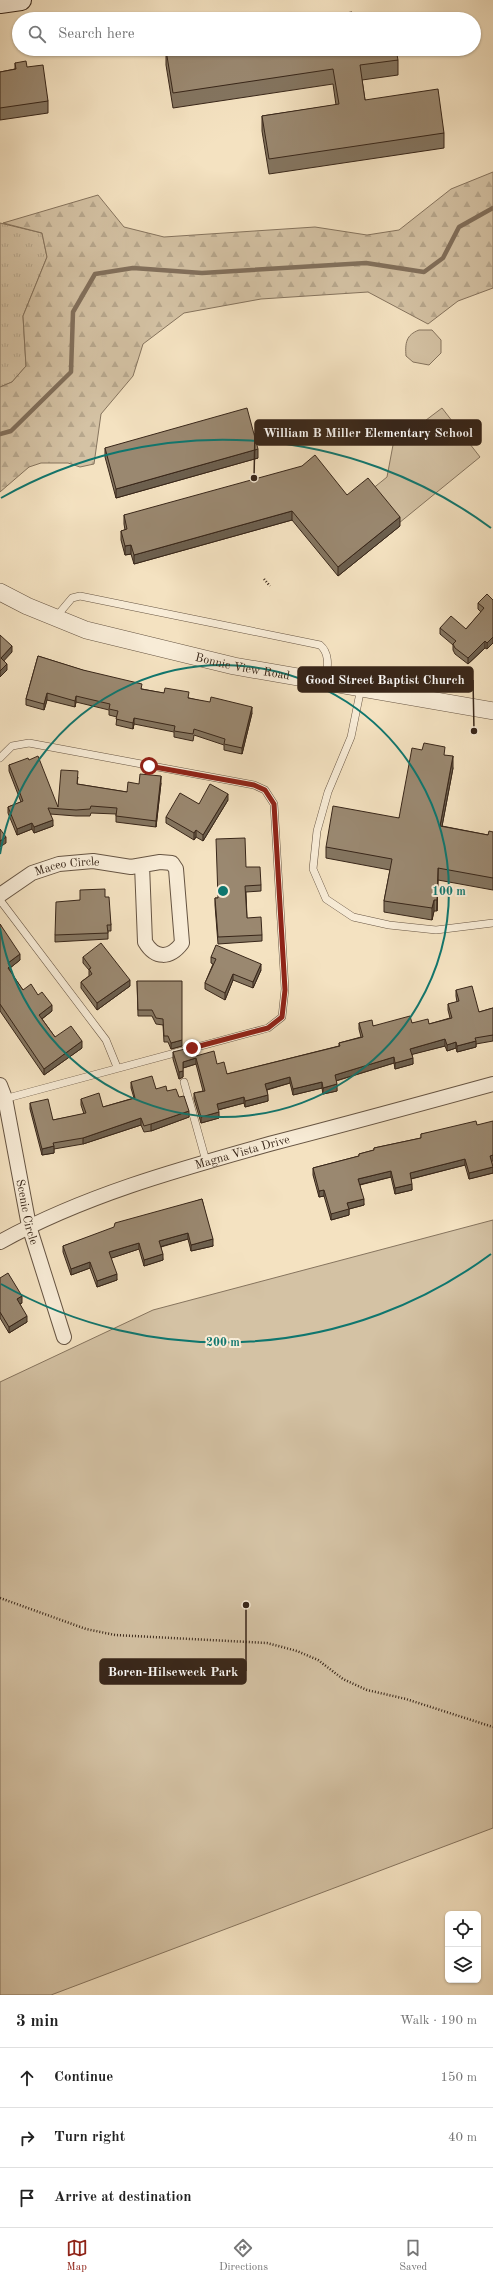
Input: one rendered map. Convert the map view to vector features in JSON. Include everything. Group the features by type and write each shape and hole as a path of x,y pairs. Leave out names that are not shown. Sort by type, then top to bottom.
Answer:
{"main road":[{"path":"0,3 20,0"}],"street":[{"name":"Bonnie View Road","path":"0,592 27,606 86,630 234,666 493,711"},
{"name":"Maceo Circle","path":"0,895 32,873 60,864 93,861 131,867 142,865 160,862 172,863 176,869 182,943 176,951 168,955 158,954 150,950 145,942 142,865"},
{"name":"Magna Vista Drive","path":"0,1242 29,1226 117,1190 206,1162 493,1084"},
{"name":"Scenic Circle","path":"0,1085 29,1226 64,1337"}],"lane":[{"path":"55,618 72,598 80,596 320,645 324,648 328,658 326,682"},
{"path":"361,688 350,737 328,792 317,831 313,869 326,899 353,917 389,925 436,930 493,923"},
{"path":"0,758 12,746 29,743 254,785 265,790 274,804 285,990 282,1017 268,1028 117,1067 3,1099"},
{"path":"0,900 106,1040 117,1067"},
{"path":"184,1082 206,1162"}],"path":[{"path":"264,579 270,586"},
{"path":"0,1598 86,1629 114,1635 267,1643 297,1651 318,1660 343,1679 368,1690 406,1699 493,1727"}],"green space":[{"path":"493,172 493,288 458,301 428,324 368,292 261,299 184,313 143,344 133,376 101,414 94,464 80,467 68,463 41,463 29,467 0,492 0,387 12,382 26,366 23,316 47,257 42,233 3,223 98,195 124,227 164,237 315,227 367,235 399,230 451,189"},
{"path":"0,223 42,233 47,257 23,316 26,366 12,382 0,387"},
{"path":"419,330 432,330 441,340 441,353 429,365 413,362 406,356 407,340 411,334"},
{"path":"442,408 480,457 399,523 371,490 387,477 393,445"},
{"path":"493,1220 493,1828 51,1995 0,1995 0,1382 153,1310"}],"building":[{"path":"167,56 397,56 398,60 360,65 365,100 438,89 444,133 269,159 262,116 339,104 333,69 173,93"},
{"path":"26,61 27,67 43,65 48,101 0,108 0,72 16,69 15,63"},
{"path":"247,408 258,449 116,489 105,448"},
{"path":"315,455 347,495 368,478 400,517 338,567 292,511 134,555 131,545 125,546 121,531 127,529 124,515 302,466"},
{"path":"487,594 493,600 493,637 487,643 485,641 468,658 455,648 453,644 456,641 440,628 451,616 466,629 484,608 478,603"},
{"path":"0,635 12,646 1,658 7,664 0,671"},
{"path":"38,656 83,670 142,684 141,689 164,693 165,688 189,692 188,698 210,702 211,697 252,707 242,748 224,744 225,739 194,729 193,734 174,731 175,726 134,718 133,723 116,719 118,711 109,709 110,704 76,696 75,701 47,693 44,704 26,699"},
{"path":"424,743 445,747 444,755 453,756 440,826 488,835 489,831 493,832 493,878 438,868 437,900 434,900 432,908 384,901 392,859 326,847 333,806 399,818 412,748 422,750"},
{"path":"38,756 58,807 61,770 78,771 77,784 127,792 128,782 139,784 140,774 161,776 156,821 116,816 117,808 91,806 90,809 76,810 48,808 53,820 34,827 32,823 17,829 8,807 23,801 9,765"},
{"path":"210,784 228,794 203,835 196,830 194,833 166,817 180,793 199,804"},
{"path":"0,829 6,837 0,841"},
{"path":"245,838 246,867 260,867 261,885 245,886 247,918 261,917 262,935 218,937 215,898 218,898 216,839"},
{"path":"105,889 105,897 109,897 111,925 107,925 108,933 55,935 56,902 80,900 80,890"},
{"path":"0,924 20,954 8,963 10,966 8,968 23,990 31,984 38,995 42,992 52,1005 39,1015 55,1037 71,1026 82,1041 44,1069 0,1004"},
{"path":"101,943 130,980 97,1003 81,982 92,974 89,969 91,968 83,957"},
{"path":"216,945 261,964 253,982 233,974 225,993 205,983 216,959 211,957"},
{"path":"137,981 182,981 182,1040 171,1043 168,1036 164,1036 163,1019 156,1018 152,1010 138,1010"},
{"path":"472,986 479,1012 493,1008 493,1035 475,1038 476,1041 457,1046 456,1042 447,1045 445,1039 410,1049 413,1058 395,1063 394,1057 335,1075 337,1084 323,1088 322,1082 293,1089 290,1077 265,1084 268,1095 245,1101 244,1097 217,1104 219,1112 201,1117 194,1093 205,1091 196,1058 183,1062 183,1071 179,1072 173,1052 193,1047 196,1056 214,1051 217,1064 224,1062 227,1074 340,1046 339,1043 363,1037 359,1023 372,1020 373,1026 410,1016 412,1023 428,1019 429,1024 452,1018 448,1004 459,1001 456,990"},
{"path":"152,1076 156,1089 166,1086 167,1091 176,1089 179,1097 184,1096 189,1111 144,1126 141,1118 83,1138 53,1143 54,1146 42,1149 30,1103 48,1099 53,1120 86,1113 81,1099 99,1093 103,1107 135,1098 131,1082"},
{"path":"476,1121 477,1125 493,1121 493,1155 490,1156 493,1167 469,1173 465,1159 410,1173 412,1184 395,1188 391,1171 358,1179 364,1199 347,1203 349,1209 331,1214 324,1190 319,1191 313,1168 359,1156 359,1154 374,1150 374,1148 421,1138 421,1134"},
{"path":"202,1199 213,1239 191,1245 188,1233 159,1241 163,1254 144,1260 139,1243 109,1252 117,1274 97,1281 90,1262 71,1269 63,1246 114,1227 115,1223"},
{"path":"8,1273 22,1296 17,1299 27,1316 9,1327 0,1312 0,1278"}],"waterway":[{"path":"0,434 11,431 71,372 73,312 95,274 133,268 202,273 366,263 424,272 443,258 459,227 493,208"}],"place":[{"name":"William B Miller Elementary School","path":"254,478"},
{"name":"Good Street Baptist Church","path":"474,731"},
{"name":"Boren-Hilseweck Park","path":"246,1605"}],"route":[{"path":"149,766 254,785 265,790 274,804 278,848 285,990 282,1017 268,1028 192,1048"}]}
